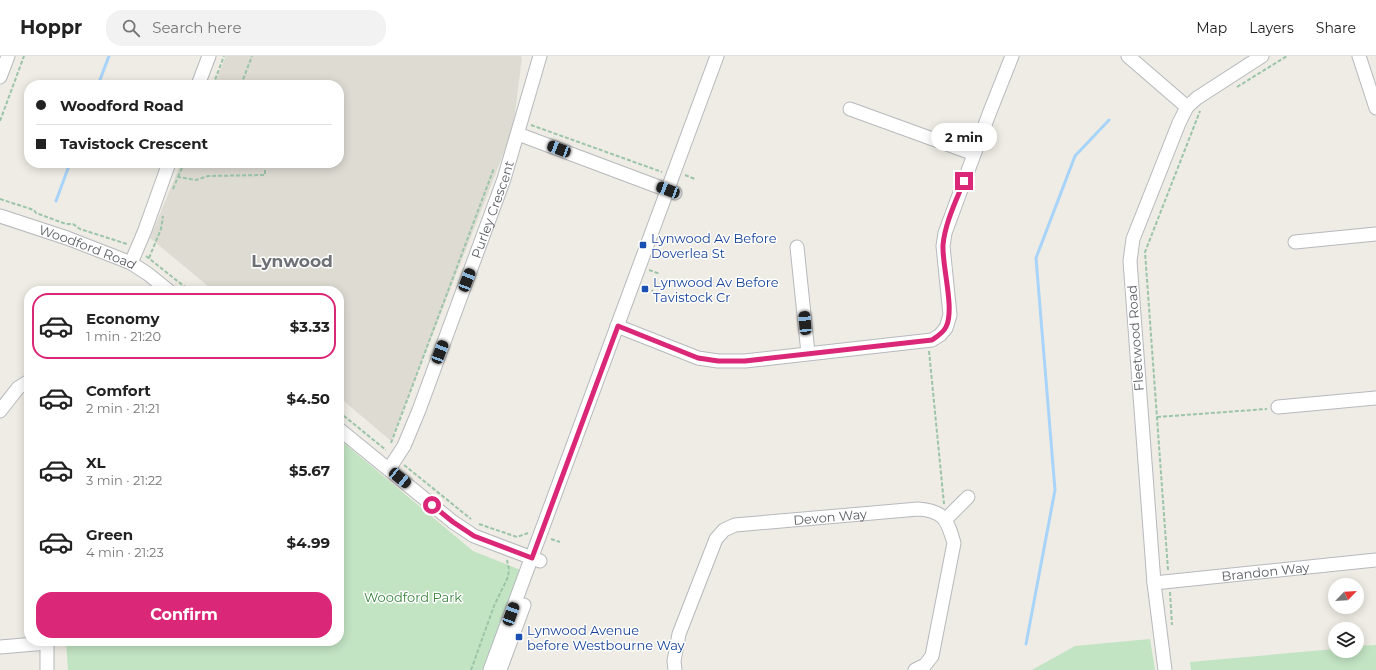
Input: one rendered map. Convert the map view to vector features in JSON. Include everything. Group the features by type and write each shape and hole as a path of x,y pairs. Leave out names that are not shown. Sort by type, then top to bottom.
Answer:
{"street":[{"path":"0,77 8,56"},
{"path":"200,80 209,56"},
{"name":"Purley Crescent","path":"393,464 404,446 419,410 504,179 540,56"},
{"path":"684,175 717,56"},
{"path":"500,670 536,560 672,192 684,175 727,56"},
{"path":"622,328 698,358 718,361 745,361 932,340 940,335 946,328 950,315 943,246 945,233 1012,56"},
{"path":"1128,56 1187,107"},
{"name":"Fleetwood Road","path":"1165,670 1154,584 1141,419 1130,261 1133,239 1179,123 1187,107 1201,95 1262,56"},
{"path":"1359,56 1376,108"},
{"path":"850,109 974,154"},
{"path":"519,127 672,192"},
{"path":"130,263 132,246 167,168"},
{"name":"Woodford Road","path":"0,216 67,238 130,263 148,274 163,286"},
{"path":"1295,242 1376,234"},
{"path":"797,247 808,353"},
{"path":"0,411 18,388 24,384"},
{"path":"1278,407 1376,398"},
{"path":"344,432 393,464 453,522 474,536 536,560"},
{"path":"915,670 925,665 932,656 954,543 950,529 942,517 968,497"},
{"name":"Devon Way","path":"675,670 674,661 679,634 716,539 724,530 735,525 918,509 931,510 942,517"},
{"path":"490,670 536,560"},
{"name":"Brandon Way","path":"1154,584 1376,560"},
{"path":"0,647 24,644"},
{"path":"46,646 47,670"}],"path":[{"path":"0,121 24,56"},
{"path":"215,80 224,56"},
{"path":"243,80 252,56"},
{"path":"1233,90 1287,56"},
{"path":"1172,629 1145,252 1200,110"},
{"path":"519,127 664,172 670,171 684,175"},
{"path":"386,450 390,446 496,163"},
{"path":"172,191 182,168"},
{"path":"178,178 196,180 208,176 265,175 265,168"},
{"path":"0,199 34,210 36,213 66,224 73,224 80,229 132,246 184,286"},
{"path":"149,258 161,229 164,210"},
{"path":"646,288 653,291"},
{"path":"928,340 944,504 942,517"},
{"path":"1141,419 1278,407"},
{"path":"344,416 386,450 393,464 477,523 517,537 507,558 509,569 508,577 494,606 471,670"}],"shaded area":[{"path":"226,56 522,57 513,129 391,441 344,401 344,286 208,286 150,238 179,168 344,168 344,80 216,80"}],"green space":[{"name":"Woodford Park","path":"344,443 473,551 523,571 488,670 68,670 66,646 344,646"},
{"path":"1150,639 1155,670 1032,670 1075,646"},
{"path":"1376,645 1376,670 1191,670 1190,662 1328,650 1328,658 1364,658 1364,646"}],"waterway":[{"path":"100,80 109,56"},
{"path":"1026,644 1055,490 1036,258 1075,156 1109,120"},
{"path":"56,201 68,168"}],"place":[{"name":"Lynwood Av Before Doverlea St","path":"643,245"},
{"name":"Lynwood Av Before Tavistock Cr","path":"645,289"},
{"name":"Lynwood Avenue before Westbourne Way","path":"519,637"}],"district":[{"name":"Lynwood","path":"292,261"}],"route":[{"path":"432,505 453,522 474,536 532,558 618,326 698,358 718,361 745,361 932,340 940,335 946,328 950,315 943,246 945,233 964,181"}]}
